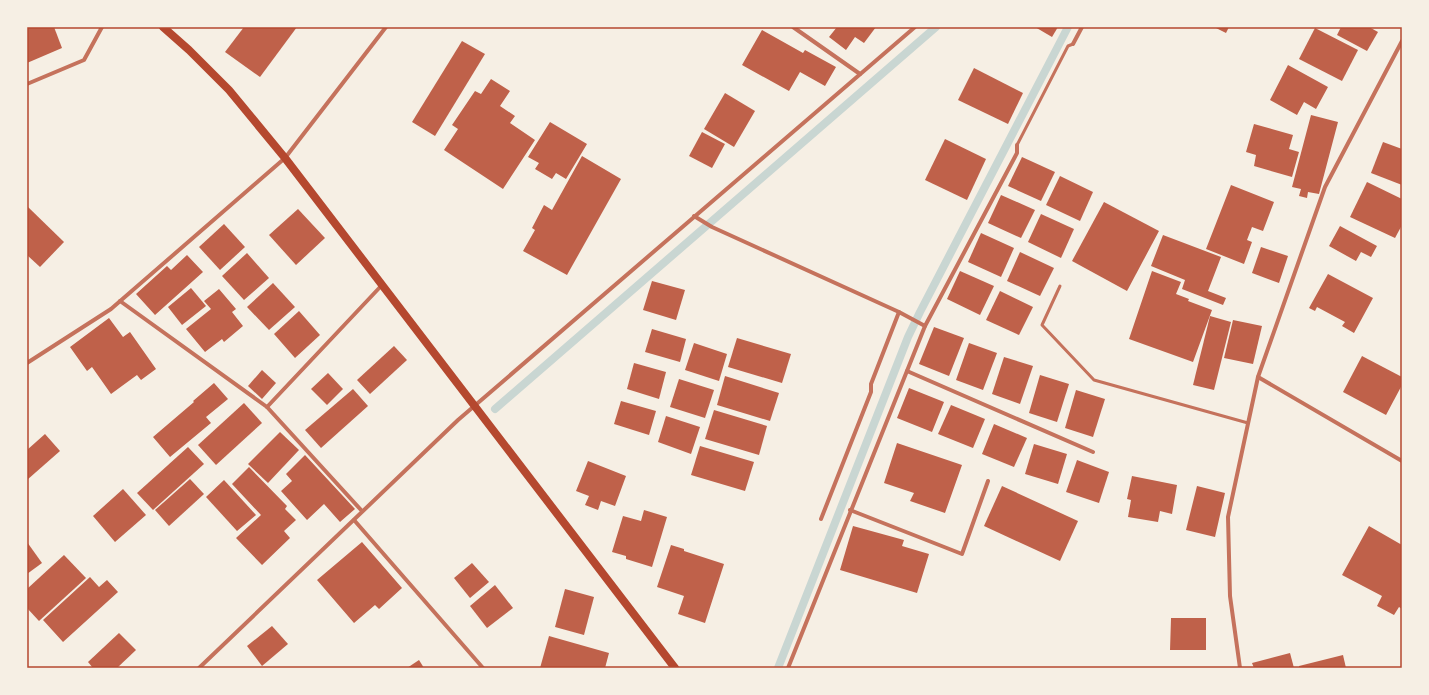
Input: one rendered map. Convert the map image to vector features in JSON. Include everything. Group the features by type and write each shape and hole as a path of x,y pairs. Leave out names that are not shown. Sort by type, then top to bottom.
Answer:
{"main road":[{"path":"163,27 189,50 229,90 285,158 675,668"}],"street":[{"path":"27,84 84,60 102,27"},
{"path":"27,363 110,309 285,158 386,27"},
{"path":"793,27 860,74"},
{"path":"199,668 458,420 915,27"},
{"path":"1073,44 1082,27"},
{"path":"1240,668 1230,596 1228,517 1258,377 1325,187 1402,41"},
{"path":"788,668 925,326 1017,153 1017,145"},
{"path":"694,216 712,226 899,312 925,326"},
{"path":"267,407 382,285"},
{"path":"120,301 267,407 362,511"},
{"path":"821,519 871,392 871,384 899,312"},
{"path":"907,371 1093,452"},
{"path":"1258,377 1402,461"},
{"path":"850,510 962,554 988,481"},
{"path":"354,520 483,668"}],"lane":[{"path":"1017,145 1068,46 1073,44"},
{"path":"1060,286 1042,325 1094,380 1248,423"}],"building":[{"path":"27,27 54,27 62,48 27,63"},
{"path":"244,27 297,27 260,77 225,52"},
{"path":"837,27 876,27 864,43 855,37 846,50 829,37"},
{"path":"1035,27 1058,27 1052,37"},
{"path":"1214,27 1229,27 1226,33"},
{"path":"1341,27 1369,27 1378,32 1367,51 1337,35"},
{"path":"1315,28 1358,50 1342,81 1299,59"},
{"path":"762,30 803,53 805,50 836,67 825,86 800,72 789,91 742,65"},
{"path":"462,41 485,54 435,136 412,122"},
{"path":"1288,65 1328,87 1316,109 1304,102 1297,115 1270,100"},
{"path":"974,68 1023,93 1008,124 958,100"},
{"path":"491,79 510,91 500,106 515,116 510,123 535,140 503,189 444,150 458,129 452,125 475,91 481,94"},
{"path":"725,93 755,111 734,147 704,129"},
{"path":"1311,115 1338,122 1319,194 1308,192 1307,198 1299,196 1301,189 1292,187"},
{"path":"550,122 587,144 566,179 556,173 552,179 535,169 539,163 528,157"},
{"path":"1254,124 1293,135 1289,149 1299,152 1292,177 1254,166 1256,155 1246,152"},
{"path":"702,132 725,144 712,168 689,156"},
{"path":"945,139 986,159 967,200 925,180"},
{"path":"1383,142 1402,149 1402,185 1371,173"},
{"path":"582,156 621,179 567,275 523,251 535,230 532,228 544,205 552,210"},
{"path":"1022,157 1055,172 1041,201 1008,186"},
{"path":"1060,176 1093,192 1080,221 1046,205"},
{"path":"1367,182 1402,199 1402,225 1395,238 1350,217"},
{"path":"1231,185 1274,202 1263,231 1252,227 1247,240 1252,242 1244,264 1206,249"},
{"path":"1001,195 1035,210 1021,238 988,223"},
{"path":"1104,202 1159,231 1127,291 1072,261"},
{"path":"27,206 64,242 40,267 27,255"},
{"path":"298,209 325,238 296,265 269,235"},
{"path":"1041,214 1074,229 1061,258 1028,242"},
{"path":"224,224 245,247 220,270 199,247"},
{"path":"1340,226 1377,246 1371,257 1361,252 1356,261 1329,246"},
{"path":"981,233 1014,248 1001,277 968,262"},
{"path":"1163,235 1221,257 1208,291 1226,298 1223,305 1182,289 1185,280 1151,266"},
{"path":"1261,247 1288,256 1279,283 1252,273"},
{"path":"1020,252 1054,268 1040,296 1007,281"},
{"path":"247,253 269,278 244,300 222,276"},
{"path":"187,255 203,272 155,315 136,294 167,266 171,270"},
{"path":"960,271 994,286 980,315 947,299"},
{"path":"1152,271 1181,282 1176,294 1189,299 1188,301 1212,310 1193,362 1129,339"},
{"path":"1328,274 1373,298 1354,333 1342,326 1345,322 1317,307 1315,311 1309,308"},
{"path":"652,281 685,290 676,320 643,310"},
{"path":"273,283 295,307 269,330 247,307"},
{"path":"191,288 206,306 182,325 168,307"},
{"path":"219,289 236,309 232,312 243,326 224,342 222,339 205,352 186,329 211,309 204,301"},
{"path":"1000,291 1033,307 1019,335 986,320"},
{"path":"299,311 320,335 295,358 274,334"},
{"path":"1210,316 1231,322 1214,390 1193,385"},
{"path":"109,318 123,337 130,332 156,369 141,380 137,375 111,394 92,367 87,371 70,347"},
{"path":"1233,320 1262,326 1253,364 1224,358"},
{"path":"934,327 964,338 949,376 919,364"},
{"path":"652,329 686,339 680,362 645,352"},
{"path":"737,338 791,354 782,383 728,367"},
{"path":"694,343 727,354 719,381 685,370"},
{"path":"969,343 997,353 983,390 956,380"},
{"path":"394,346 407,360 370,394 357,380"},
{"path":"1362,356 1402,377 1402,385 1386,415 1343,392"},
{"path":"1004,357 1033,366 1020,404 992,394"},
{"path":"634,363 666,372 659,399 627,389"},
{"path":"262,370 276,383 262,399 248,386"},
{"path":"328,373 343,389 327,405 311,389"},
{"path":"1040,375 1069,384 1057,422 1029,413"},
{"path":"725,376 779,393 770,421 717,405"},
{"path":"679,379 714,390 705,418 670,407"},
{"path":"214,383 228,399 206,417 211,423 170,457 153,437"},
{"path":"909,388 944,402 932,432 897,418"},
{"path":"353,389 368,406 321,448 305,430"},
{"path":"1076,390 1105,399 1093,437 1065,428"},
{"path":"621,401 656,411 649,435 614,424"},
{"path":"244,403 262,423 216,465 198,445"},
{"path":"951,405 985,419 973,448 938,434"},
{"path":"714,410 767,426 759,455 705,439"},
{"path":"666,416 700,427 691,454 658,442"},
{"path":"994,424 1027,438 1014,467 982,454"},
{"path":"280,432 299,450 268,483 248,464"},
{"path":"45,434 60,451 27,480 27,450"},
{"path":"897,443 962,465 945,513 910,501 914,493 884,483"},
{"path":"1034,444 1067,454 1058,484 1025,474"},
{"path":"700,446 754,462 745,491 691,475"},
{"path":"188,447 204,464 153,510 137,493"},
{"path":"305,455 355,509 340,522 324,504 307,520 281,491 292,481 286,474"},
{"path":"1077,460 1109,472 1099,503 1066,492"},
{"path":"588,461 626,476 615,506 601,501 598,510 585,505 589,496 576,491"},
{"path":"249,467 287,506 285,509 296,520 284,531 290,538 262,565 236,538 261,515 232,484"},
{"path":"1132,476 1177,485 1172,514 1160,511 1158,522 1128,517 1131,500 1127,499"},
{"path":"190,479 204,494 169,526 155,510"},
{"path":"224,480 256,515 237,531 206,497"},
{"path":"1002,486 1078,521 1060,561 984,526"},
{"path":"1197,486 1225,493 1215,537 1186,530"},
{"path":"123,489 146,515 115,542 93,516"},
{"path":"644,510 667,517 652,567 626,559 626,556 612,552 623,516 641,521"},
{"path":"853,526 904,540 902,546 929,554 917,593 840,570"},
{"path":"1369,526 1402,545 1402,609 1399,607 1394,615 1377,606 1382,596 1342,575"},
{"path":"27,542 42,563 27,574"},
{"path":"362,542 402,588 379,609 375,605 354,623 317,580"},
{"path":"671,545 684,549 684,551 724,564 705,623 678,614 684,596 657,587"},
{"path":"64,555 86,578 39,621 27,608 27,589"},
{"path":"472,563 489,582 470,598 454,578"},
{"path":"90,577 99,587 107,580 118,592 63,642 43,620"},
{"path":"495,585 513,608 487,628 470,606"},
{"path":"565,589 594,597 584,635 555,627"},
{"path":"1171,618 1206,618 1206,650 1170,650"},
{"path":"272,626 288,644 262,666 247,646"},
{"path":"119,633 136,650 117,668 93,668 88,662"},
{"path":"549,636 609,653 605,668 540,668"},
{"path":"1290,653 1294,668 1254,668 1252,663"},
{"path":"1343,655 1346,668 1299,668 1299,666"},
{"path":"419,660 424,668 407,668"}],"waterway":[{"path":"495,409 936,27"},
{"path":"778,668 908,337 1068,27"}]}
